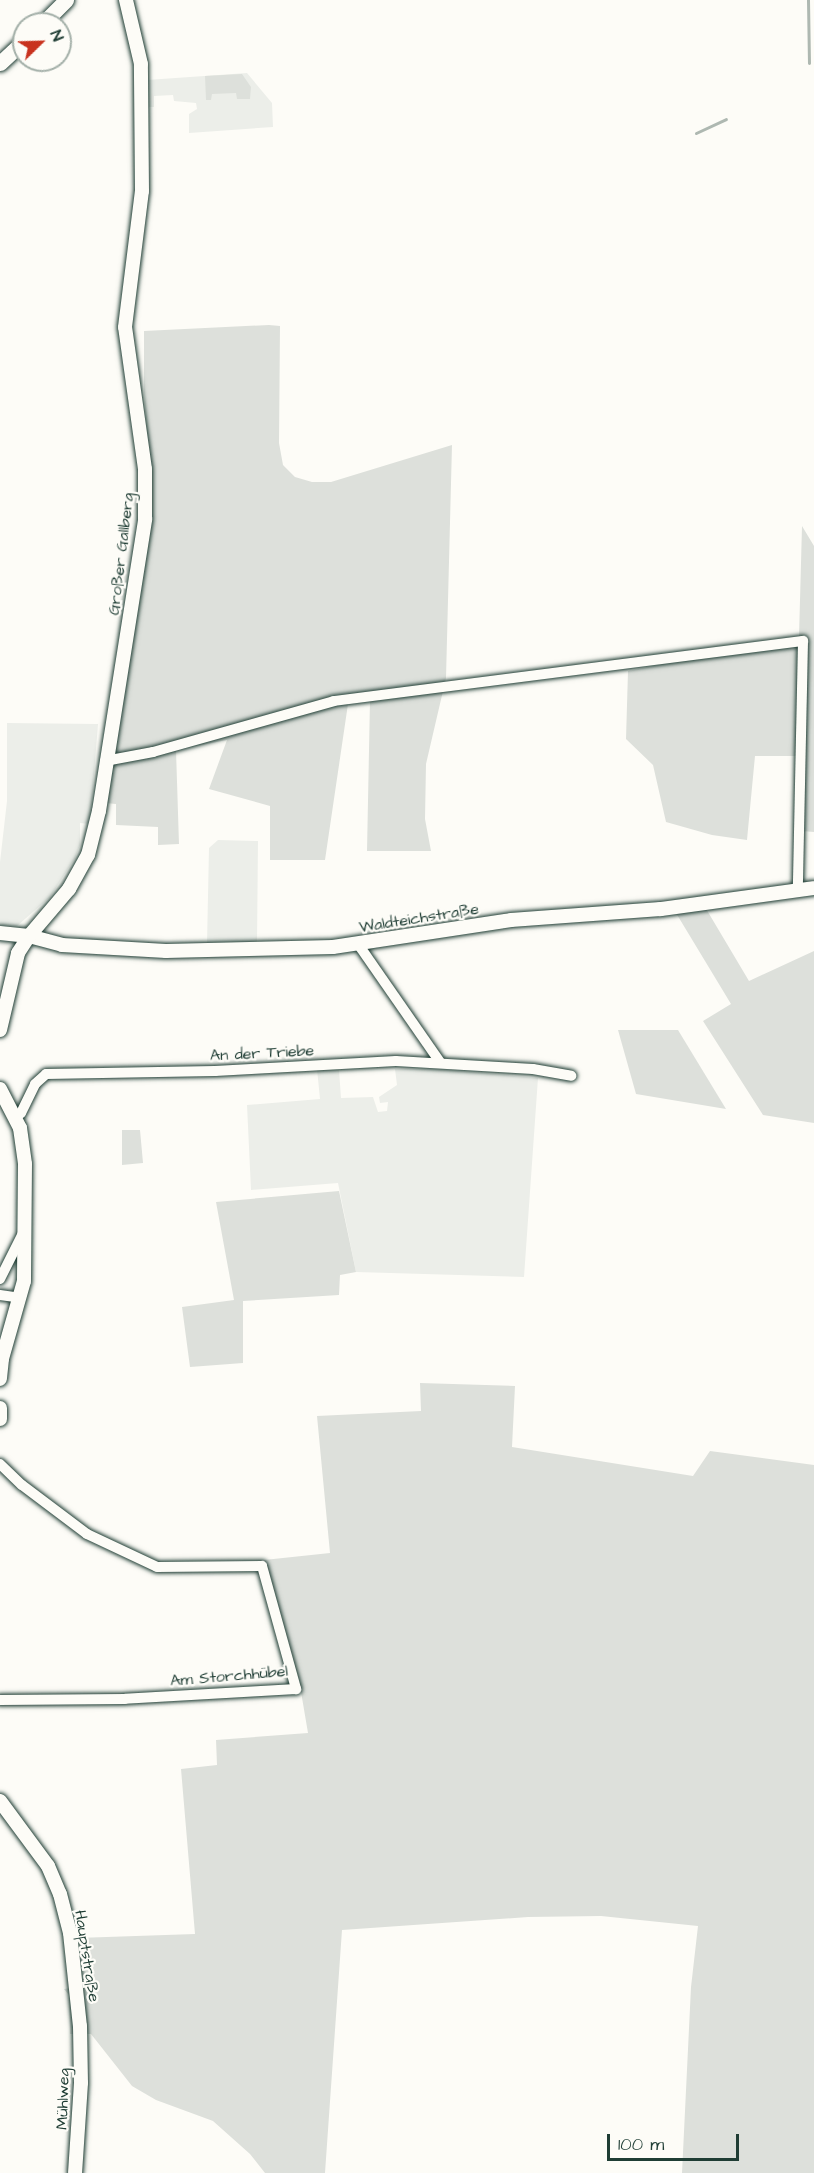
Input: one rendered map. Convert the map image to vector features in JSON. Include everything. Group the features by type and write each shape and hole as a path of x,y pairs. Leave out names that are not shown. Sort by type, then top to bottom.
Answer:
{"main road":[{"path":"54,12 65,1"},
{"path":"0,63 12,52"}],"street":[{"name":"Großer Gallberg","path":"121,0 138,48"},
{"name":"Großer Gallberg","path":"29,936 69,889 88,855 99,811 105,761 145,519 145,469 124,327 142,191 142,74 126,0"},
{"path":"105,761 153,752 334,701 803,641 798,890"},
{"name":"Waldteichstraße","path":"0,933 29,936 62,945 166,951 358,944 511,920 661,909 814,888"},
{"path":"0,1030 18,953 29,936"},
{"path":"358,944 438,1062"},
{"name":"An der Triebe","path":"15,1117 21,1113 35,1084 46,1074 215,1071 396,1061 533,1069 571,1076"},
{"path":"0,1089 15,1117 23,1140 24,1231 24,1281 4,1352 0,1379"},
{"path":"0,1279 24,1231"},
{"path":"0,1295 21,1298"},
{"path":"0,1408 0,1419"},
{"name":"Am Storchhübel","path":"0,1464 22,1485 87,1534 157,1567 262,1566 296,1689 125,1699 0,1700"},
{"name":"Hauptstraße","path":"0,1800 48,1866 60,1894 70,1934 80,2026"},
{"name":"Mühlweg","path":"75,2173 81,2083 80,2026"}],"shaded area":[{"path":"247,73 272,103 273,127 189,133 189,114 197,109 196,103 174,101 173,95 154,96 154,107 149,107 147,112 147,80"},
{"path":"242,74 251,87 250,99 237,99 236,93 212,94 211,100 206,100 205,76"},
{"path":"280,326 279,443 283,465 295,477 312,482 331,482 452,445 446,678 426,764 425,819 431,851 367,851 370,700 348,704 325,860 270,860 270,806 209,789 227,740 176,750 179,844 158,845 158,827 116,825 116,804 105,803 145,559 152,495 144,392 144,331"},
{"path":"802,526 814,546 814,832 802,831 796,756 755,756 747,840 712,835 666,822 653,765 626,739 628,671 799,637"},
{"path":"7,723 98,724 90,824 80,823 80,845 75,858 50,897 17,926 0,925 0,862 7,801"},
{"path":"218,840 258,841 257,942 207,944 209,848"},
{"path":"705,907 749,981 814,951 814,1123 763,1115 703,1021 731,1004 676,913"},
{"path":"618,1030 678,1030 726,1109 636,1094"},
{"path":"317,1069 339,1070 341,1098 373,1097 378,1112 387,1111 388,1102 380,1103 379,1097 397,1085 395,1069 435,1069 538,1078 524,1277 356,1272 338,1183 251,1190 247,1105 320,1099"},
{"path":"122,1130 140,1130 143,1163 122,1165"},
{"path":"339,1191 356,1272 340,1275 339,1295 243,1301 243,1363 190,1367 182,1307 234,1300 216,1202"},
{"path":"420,1383 515,1386 512,1447 693,1476 710,1451 814,1465 814,2173 682,2173 691,1987 698,1926 601,1916 528,1917 342,1930 325,2173 265,2173 250,2154 213,2121 156,2100 132,2086 91,2034 70,2034 69,1995 64,1989 82,1986 77,1938 195,1934 181,1769 217,1765 216,1740 308,1733 300,1686 264,1560 330,1553 317,1416 421,1411"}],"waterway":[{"path":"808,0 809,63"},
{"path":"696,133 726,119"}]}
